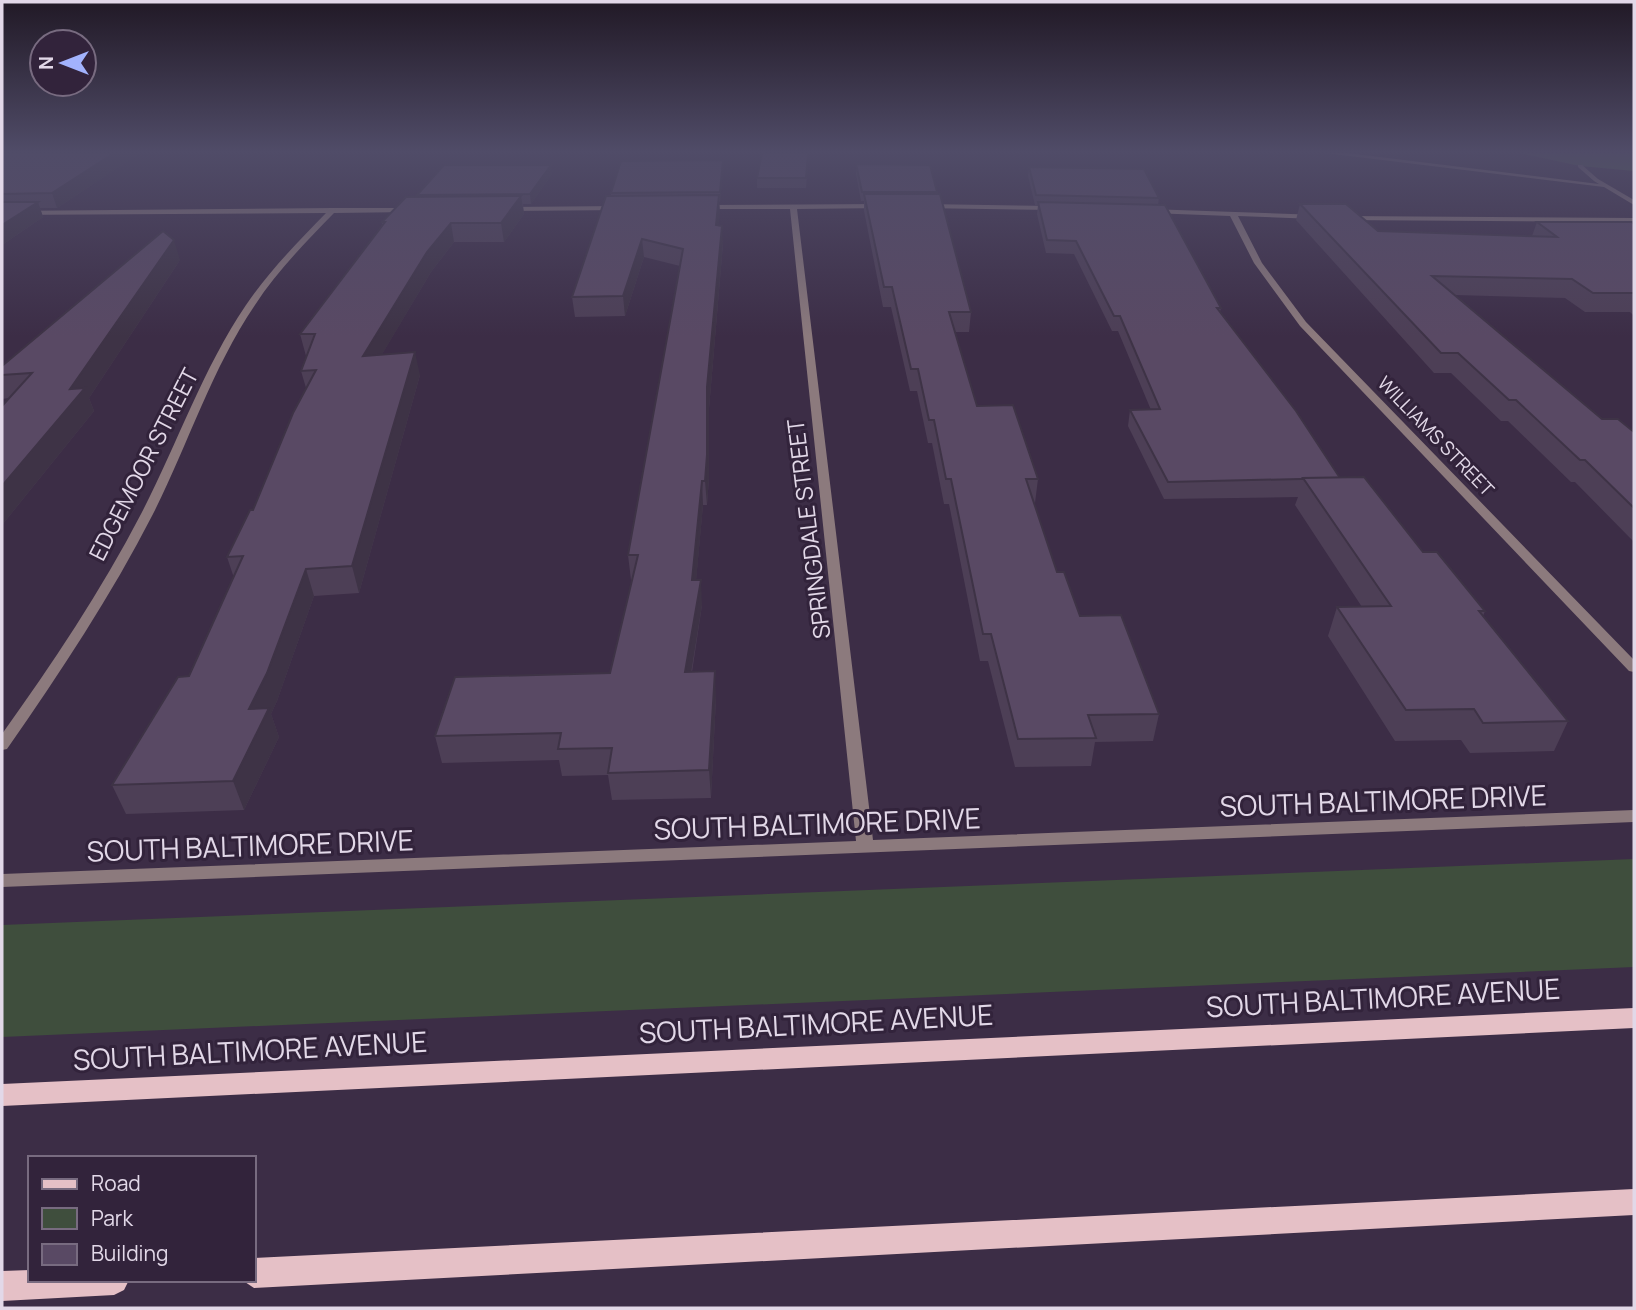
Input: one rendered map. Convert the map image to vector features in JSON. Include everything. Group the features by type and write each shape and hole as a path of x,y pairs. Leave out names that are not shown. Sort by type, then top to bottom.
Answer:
{"main road":[{"name":"SOUTH BALTIMORE AVENUE","path":"2,1095 1634,1018"},
{"path":"256,1273 1634,1202"},
{"path":"2,1286 77,1282"}],"street":[{"name":"EDGEMOOR STREET","path":"2,745 98,598 145,517 217,364 249,306 293,251 329,214"},
{"name":"SPRINGDALE STREET","path":"794,214 865,847"},
{"name":"WILLIAMS STREET","path":"1233,214 1258,263 1303,324 1634,667"},
{"path":"1237,214 1323,217"},
{"path":"1336,217 1634,220"},
{"name":"SOUTH BALTIMORE DRIVE","path":"2,881 1634,816"}],"green space":[{"path":"1634,859 1634,967 2,1037 2,925"}],"building":[{"path":"2,214 19,214 2,225"},
{"path":"390,214 508,214 501,223 451,223 427,252 363,356 415,352 352,566 306,569 267,673 249,709 269,708 233,781 112,785 178,677 189,676 243,556 227,557 250,510 253,510 293,413 316,370 301,371 315,334 300,334 385,222 382,222"},
{"path":"600,214 717,214 716,225 722,226 707,387 707,455 692,580 701,580 685,672 715,671 709,770 608,773 612,748 558,749 561,733 435,736 455,677 610,673 638,555 628,555 683,249 642,239 623,296 572,297"},
{"path":"868,214 945,214 971,312 949,312 977,406 1013,405 1038,479 1026,479 1057,572 1064,572 1080,616 1121,615 1159,714 1088,715 1096,738 1018,739 991,634 983,634 951,479 946,479 934,420 929,420 918,369 911,369 892,287 884,287"},
{"path":"1041,214 1170,214 1221,308 1217,308 1296,411 1340,478 1168,482 1130,410 1160,409 1120,316 1114,316 1076,241 1047,240"},
{"path":"1310,214 1358,214 1378,231 1557,237 1537,222 1632,222 1634,293 1593,293 1572,279 1432,276 1602,419 1618,419 1634,432 1634,508 1585,460 1580,460 1516,400 1509,400 1458,353 1441,353"},
{"path":"163,231 174,240 70,389 85,388 2,486 2,406 32,373 2,375 2,366"},
{"path":"1364,477 1423,552 1437,552 1485,611 1479,611 1568,721 1483,723 1474,709 1406,710 1337,607 1391,606 1303,478"}]}
